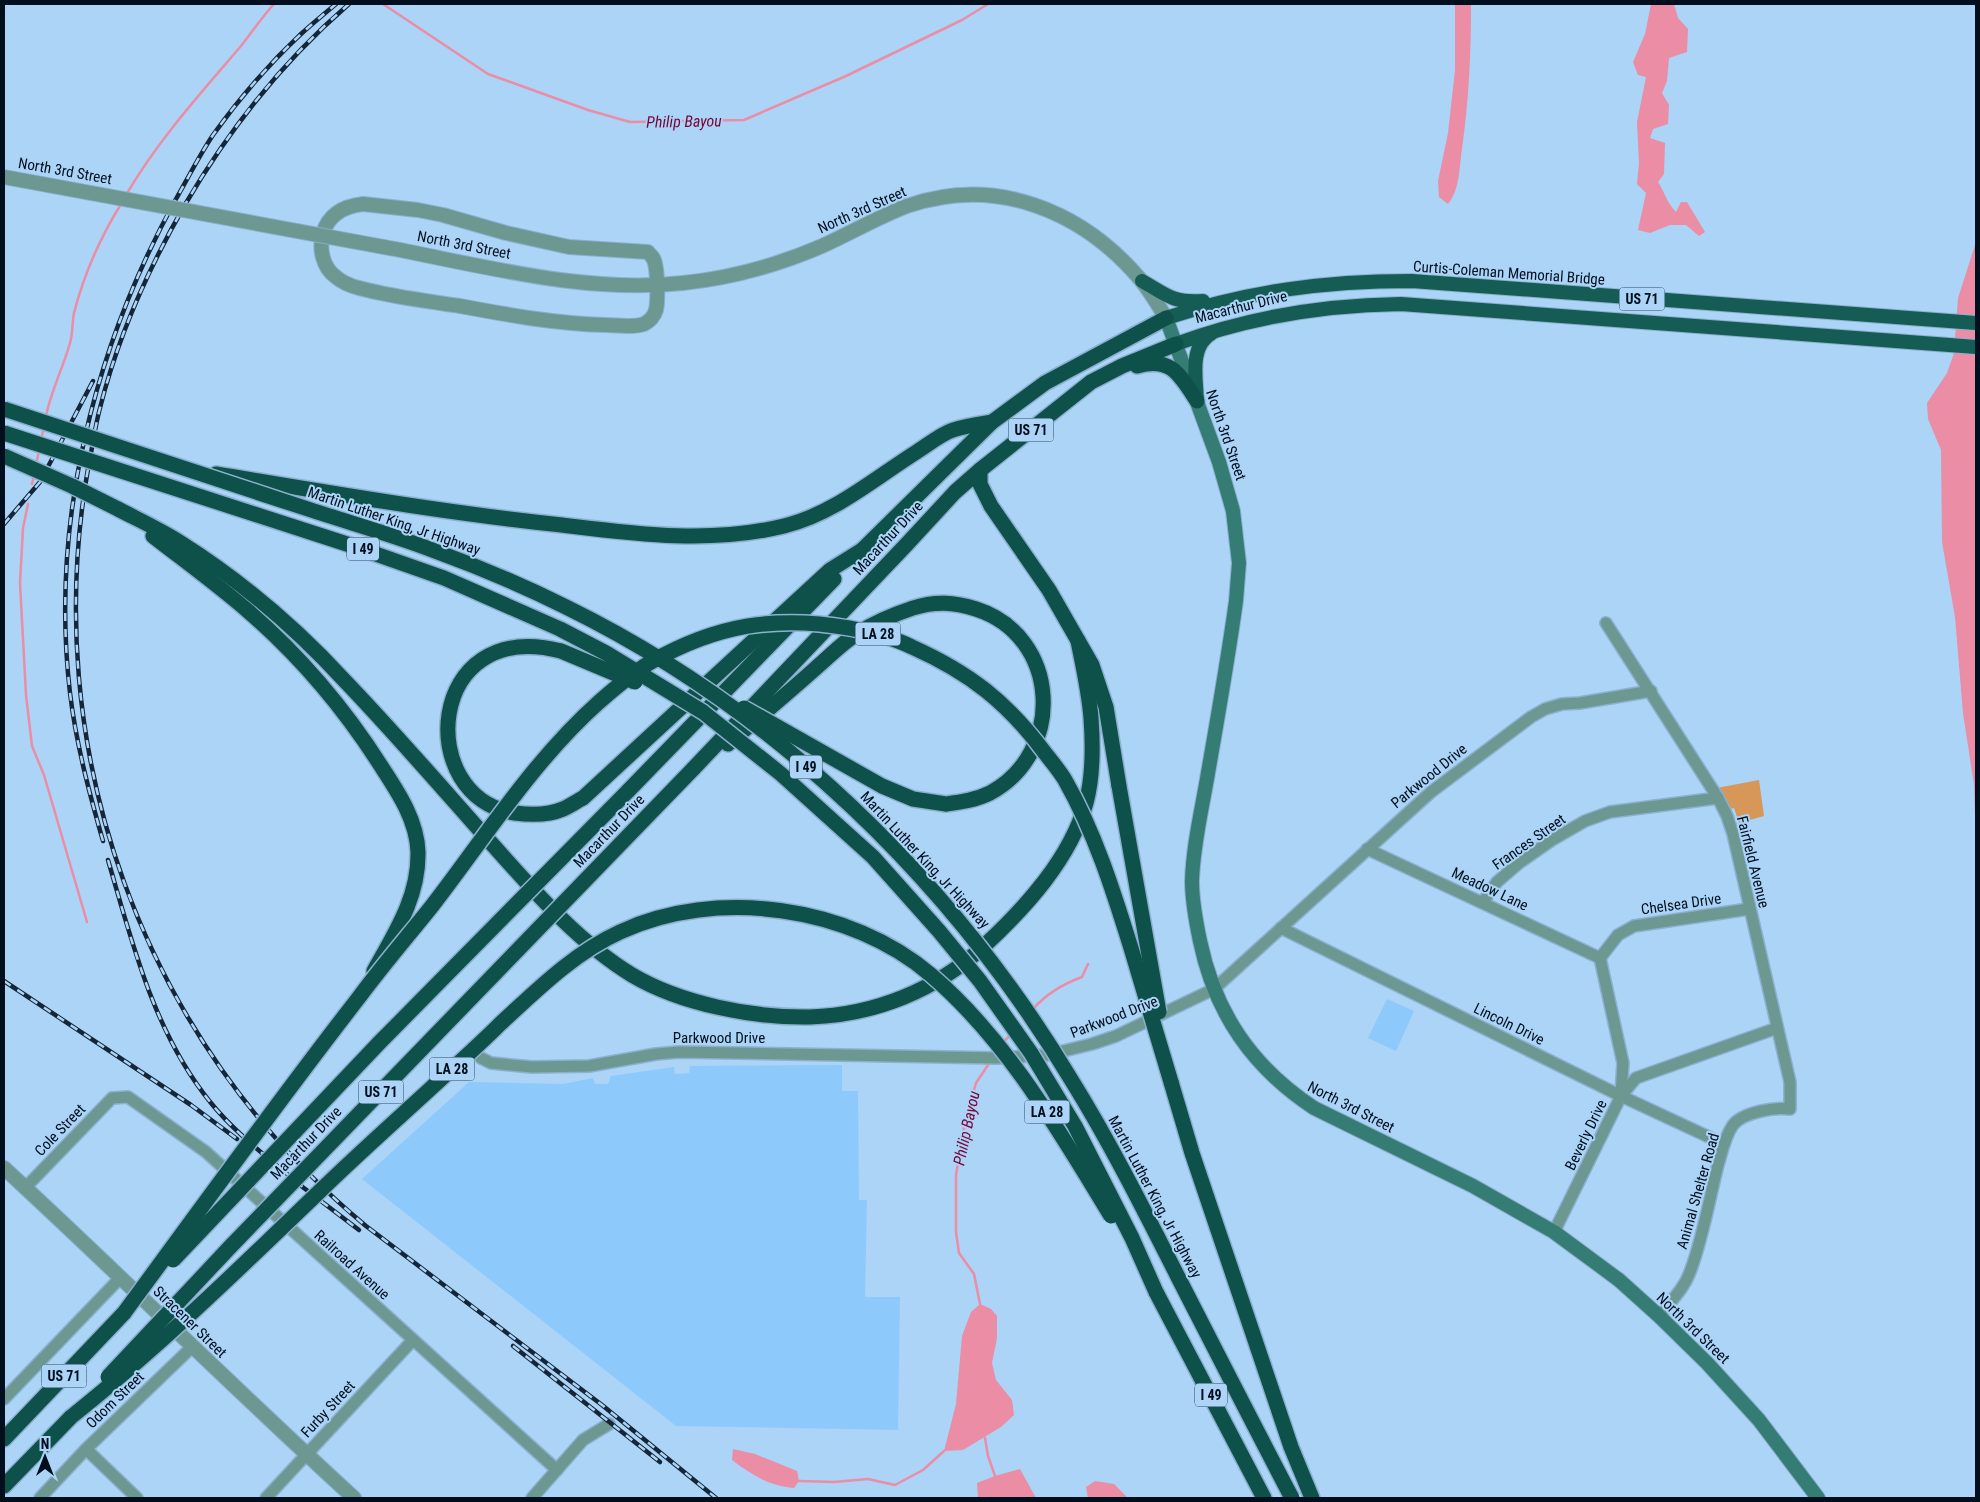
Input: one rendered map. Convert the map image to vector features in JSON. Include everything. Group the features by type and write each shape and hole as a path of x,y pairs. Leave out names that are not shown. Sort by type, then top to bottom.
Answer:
{"highway":[{"path":"1142,281 1170,298 1189,302 1291,288"},
{"name":"Curtis-Coleman Memorial Bridge","path":"1308,286 1347,282 1412,281 1976,323"},
{"name":"Macarthur Drive","path":"4,1439 367,1056 628,792 862,550 992,422 1045,383 1166,318 1231,299 1308,286"},
{"name":"Macarthur Drive","path":"4,1486 232,1246 694,768 955,492 1091,382 1122,366 1219,329 1265,317 1310,309 1380,304 1444,306 1976,347"},
{"path":"1197,400 1196,366 1198,348 1202,340 1219,329"},
{"path":"1091,382 1146,363 1158,362 1176,371 1197,400"},
{"name":"Martin Luther King, Jr Highway","path":"4,409 432,549 488,572 582,615 654,655 707,689 757,727 858,810 957,918 1006,981 1071,1078 1116,1155 1292,1498"},
{"path":"190,470 500,519 652,536 713,536 776,527 811,516 836,504 951,430 992,422"},
{"name":"I 49","path":"4,433 334,539 444,578 560,629 606,652 703,712 781,774 874,857 980,981 1031,1053 1074,1126 1132,1238 1156,1292 1264,1498"},
{"path":"4,456 72,486 180,542 232,579 277,615 344,679 515,870 593,948 635,977 662,989 690,999 760,1015 792,1017 851,1013 892,1003 944,976 977,953 1007,925 1031,898 1060,857 1072,836 1086,803 1090,779 1091,719 1078,640"},
{"path":"980,470 980,484 992,506 1049,590 1092,665 1106,707 1171,1082 1192,1152 1291,1447 1312,1498"},
{"path":"118,509 227,594 287,647 349,719 406,807 416,836 418,850 416,881 412,897 402,921 361,994"},
{"path":"703,712 561,650 533,645 516,646 496,651 480,660 465,675 456,690 450,705 447,727 451,753 462,779 473,793 486,804 506,812 523,814 546,813 562,809 583,798 830,570 862,550"},
{"path":"694,768 717,753 857,633 912,608 933,603 952,603 993,616 1016,633 1026,645 1036,664 1044,700 1040,732 1026,760 1014,775 989,793 974,799 946,804 913,799 882,786 764,718 707,689"},
{"name":"LA 28","path":"124,1313 361,994 433,904 537,766 580,720 615,688 647,664 681,646 723,631 760,624 795,621 817,622 879,634 898,640 930,655 975,682 1024,724 1063,776 1092,834 1108,875 1171,1082"},
{"name":"LA 28","path":"71,1417 124,1375 537,989 575,958 597,943 652,919 714,909 770,908 828,920 884,944 929,973 968,1011 1012,1063 1046,1110 1156,1292"}],"main road":[{"name":"North 3rd Street","path":"1166,318 1219,462 1234,511 1239,563 1234,615 1193,871 1197,930 1214,990 1234,1028 1253,1056 1295,1096 1328,1116 1428,1162 1473,1186 1554,1232 1619,1280 1707,1362 1759,1420 1818,1498"}],"street":[{"name":"North 3rd Street","path":"4,177 560,280 624,285 656,285 707,280 766,266 821,246 908,206 933,200 964,196 1001,198 1027,203 1061,215 1106,244 1142,281 1166,318"},
{"path":"351,205 378,205 443,215 506,234 569,247 648,252 656,266 656,285 656,309 654,316 641,325 584,325 551,322 359,288 344,283 334,276 326,266 321,244 327,224 341,210 351,205"},
{"name":"Fairfield Avenue","path":"1606,623 1718,798 1727,816 1733,834 1790,1082 1790,1109"},
{"name":"Parkwood Drive","path":"481,1058 491,1063 550,1067 588,1066 656,1054 679,1052 997,1058 1038,1056 1071,1050 1116,1036 1214,990 1431,792 1510,732 1545,709 1562,704 1651,692"},
{"name":"Frances Street","path":"1483,902 1498,882 1519,863 1552,840 1585,821 1610,812 1718,798"},
{"name":"Meadow Lane","path":"1368,848 1600,958"},
{"name":"Chelsea Drive","path":"1600,958 1618,935 1634,926 1749,909"},
{"name":"Lincoln Drive","path":"1281,928 1622,1096 1724,1144"},
{"name":"Beverly Drive","path":"1554,1232 1622,1096 1623,1063 1600,958"},
{"path":"1622,1096 1636,1078 1777,1028"},
{"name":"Cole Street","path":"25,1188 112,1098 118,1097"},
{"name":"Railroad Avenue","path":"118,1097 128,1098 206,1152 412,1341 557,1470"},
{"name":"Animal Shelter Road","path":"1659,1316 1689,1275 1698,1250 1724,1144 1733,1124 1747,1116 1766,1110 1790,1109"},
{"name":"Stracener Street","path":"4,1168 121,1277 192,1348 354,1498"},
{"path":"4,1399 121,1277"},
{"name":"Furby Street","path":"266,1498 412,1341"},
{"name":"Odom Street","path":"40,1498 86,1449 192,1348"},
{"path":"532,1498 583,1440 610,1424"},
{"path":"86,1449 137,1498"}],"shaded area":[{"path":"1455,4 1471,4 1470,59 1458,178 1455,192 1448,204 1439,197 1438,181 1448,133 1455,70"},
{"path":"1651,4 1674,4 1678,18 1688,29 1687,52 1669,58 1667,81 1662,93 1669,105 1668,124 1653,129 1650,138 1665,143 1664,174 1658,182 1676,212 1681,202 1687,202 1705,232 1699,236 1686,225 1670,225 1650,233 1638,230 1646,193 1637,184 1639,163 1637,122 1646,77 1638,75 1633,62 1645,34"},
{"path":"1976,242 1976,849 1974,785 1963,713 1955,617 1942,542 1941,450 1928,419 1927,403 1947,373 1954,353 1958,298"},
{"path":"1759,780 1764,816 1739,823 1734,808 1727,810 1717,788"},
{"path":"1387,999 1414,1011 1396,1051 1368,1038"},
{"path":"842,1065 842,1091 858,1091 859,1200 867,1200 865,1297 900,1297 898,1430 676,1426 362,1179 469,1082 563,1084 593,1078 595,1084 608,1084 611,1076 674,1067 675,1074 689,1073 690,1066"},
{"path":"980,1304 991,1309 997,1316 997,1338 992,1363 996,1380 1012,1400 1014,1415 1001,1427 963,1450 944,1451 956,1404 962,1336 971,1312"},
{"path":"733,1449 755,1454 797,1471 799,1481 794,1488 777,1485 761,1479 732,1460"},
{"path":"1020,1469 1036,1498 978,1498 977,1483"},
{"path":"1095,1481 1114,1484 1128,1498 1088,1498 1086,1487"}],"waterway":[{"path":"126,195 166,136 274,4"},
{"name":"Philip Bayou","path":"383,4 488,74 588,110 630,122 744,120 846,76 962,20 988,4"},
{"path":"46,416 72,336 74,313 83,284 106,230 121,204"},
{"path":"41,441 44,426"},
{"path":"36,465 39,451"},
{"path":"32,484 34,475"},
{"path":"28,504 23,528 20,583 26,695 32,746 44,775 87,922"},
{"name":"Philip Bayou","path":"1033,1009 1056,990 1082,977 1088,964"},
{"name":"Philip Bayou","path":"1003,1043 1011,1034"},
{"name":"Philip Bayou","path":"980,1304 974,1274 959,1253 956,1232 956,1175 965,1122 976,1083 990,1062"},
{"name":"Philip Bayou","path":"985,1438 988,1456 995,1476"},
{"path":"799,1481 834,1482 868,1479 895,1485 923,1470 944,1451"}],"railway":[{"path":"103,841 79,749 70,693 65,629 67,565 73,501 85,438 101,376 122,315 147,256 176,199 213,135 266,70 301,34 336,4"},
{"path":"349,4 280,72 240,122 203,175 172,227 147,277 125,328 107,381 98,415 89,463 77,570 79,677 95,781 124,882 166,978 221,1069 288,1152 366,1226 602,1405 716,1498"},
{"path":"4,524 40,482 93,381"},
{"path":"108,860 148,987 174,1047 191,1076 211,1103 231,1125 300,1185"},
{"path":"4,981 191,1105 237,1139"},
{"path":"296,1182 359,1230"},
{"path":"513,1346 660,1462"}]}
